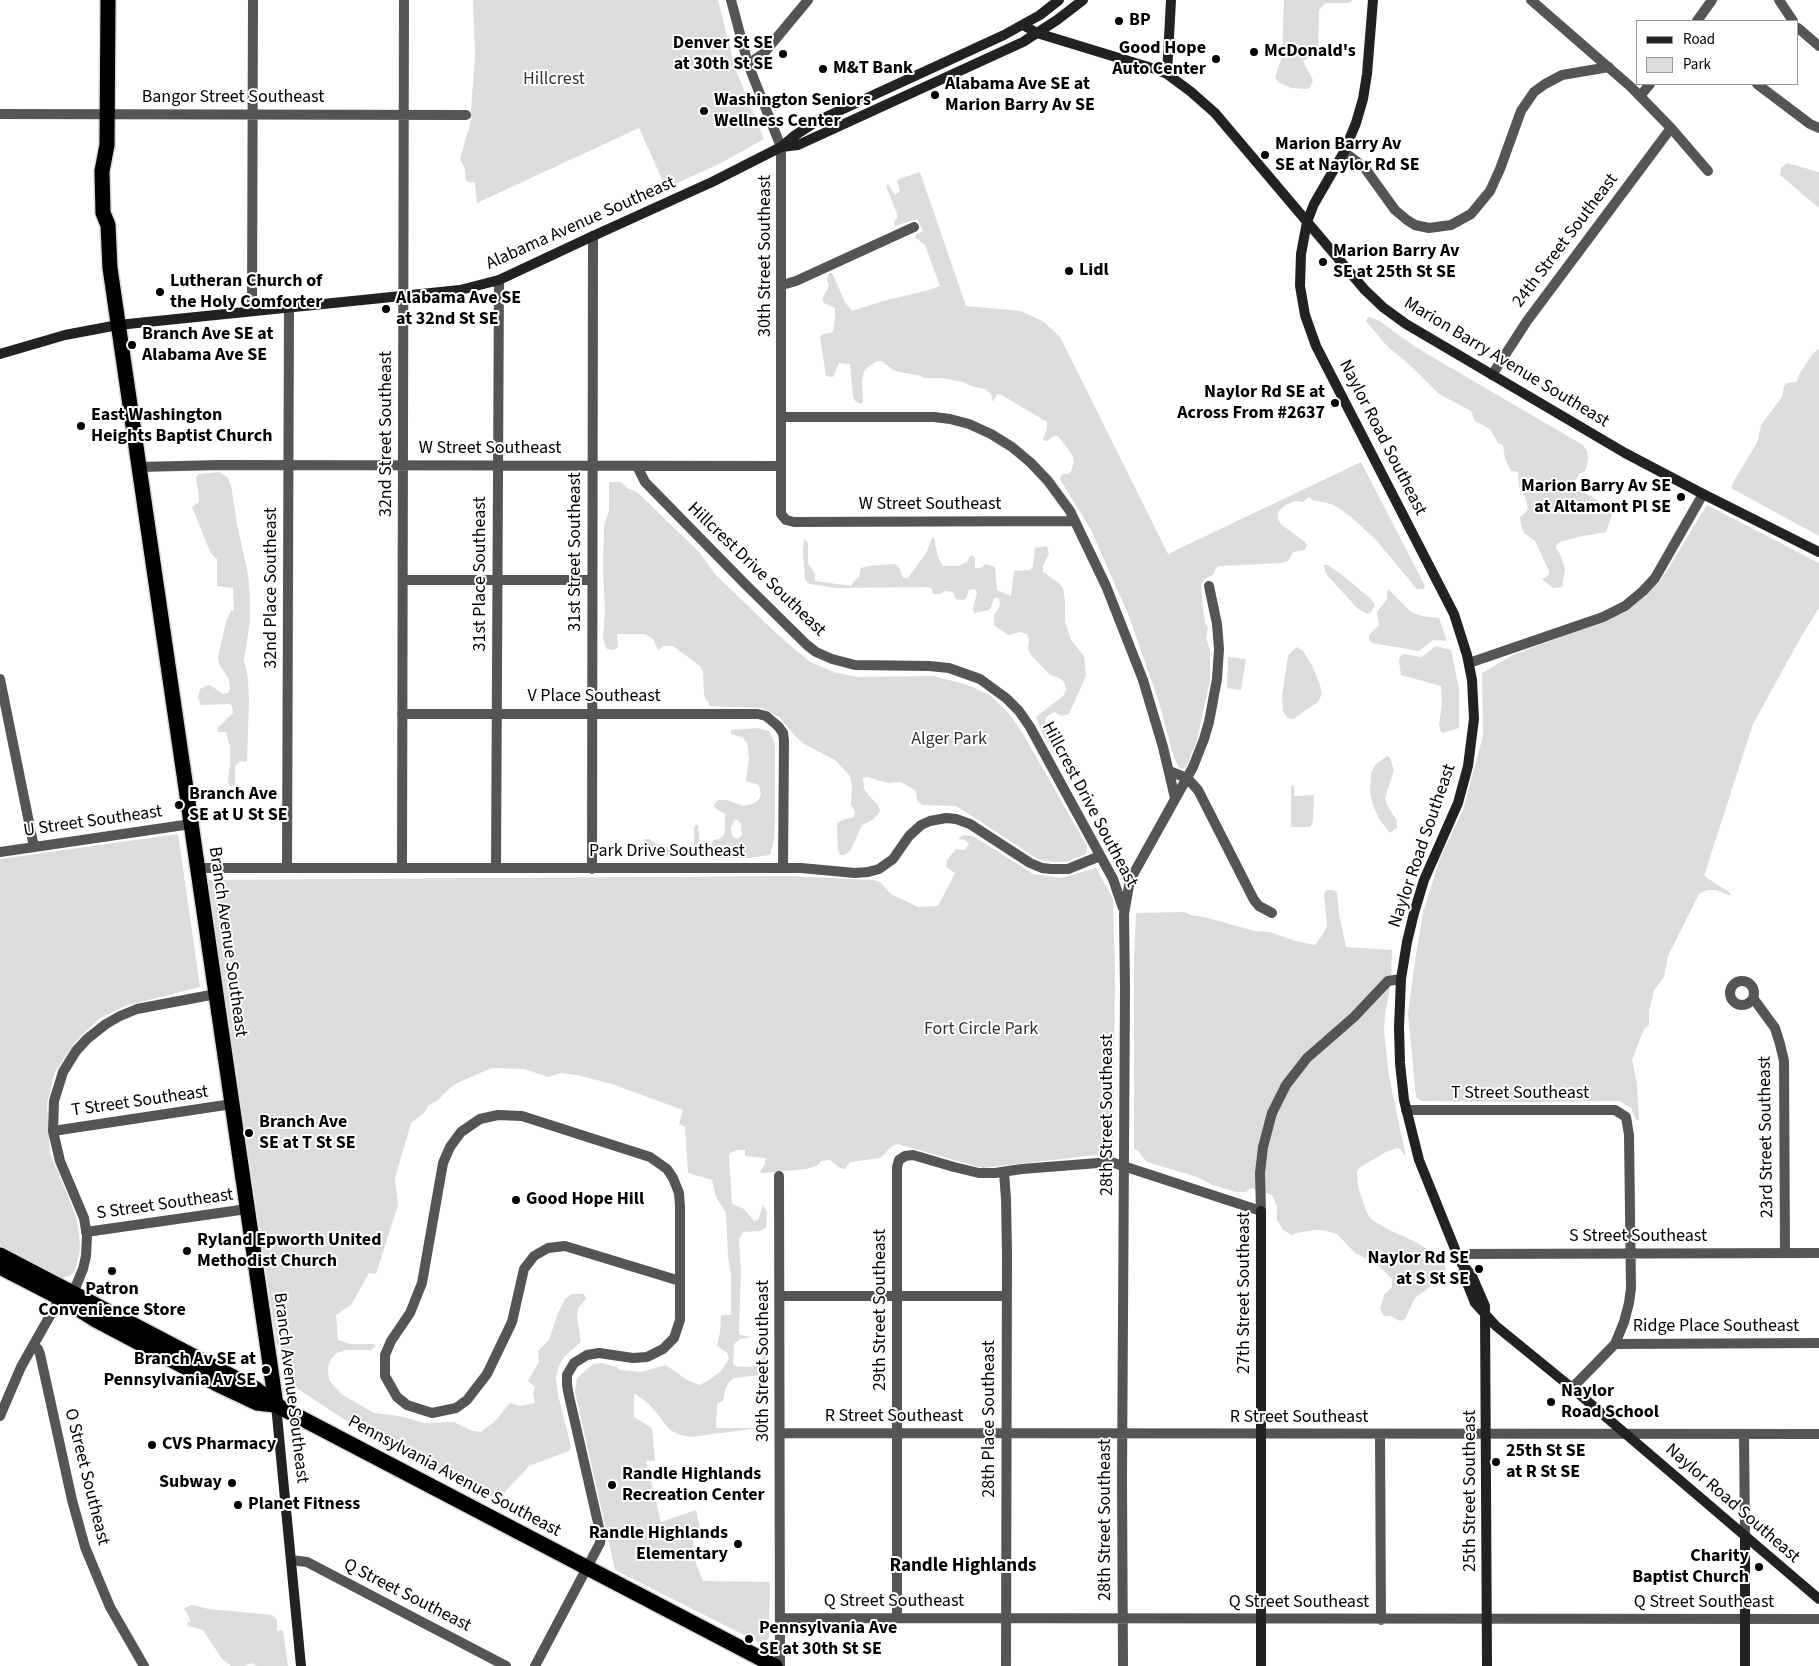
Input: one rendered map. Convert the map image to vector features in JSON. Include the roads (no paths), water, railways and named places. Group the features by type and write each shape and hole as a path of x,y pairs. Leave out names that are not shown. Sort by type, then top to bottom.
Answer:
{"highway":[{"name":"Branch Avenue Southeast","path":"108,0 107,145 113,165 112,218 108,225 110,268 276,1405"},
{"name":"Pennsylvania Avenue Southeast","path":"0,1255 67,1295 94,1319 221,1386 257,1403 276,1405 774,1666"},
{"name":"Pennsylvania Avenue Southeast","path":"0,1267 67,1295"}],"main road":[{"name":"Alabama Avenue Southeast","path":"0,354 65,335 118,325 460,290 499,280 712,182 781,147 794,136 817,122 1024,25 1059,0"},
{"name":"Alabama Avenue Southeast","path":"781,147 798,145 1023,42 1083,0"},
{"path":"1167,74 1170,0"},
{"path":"1307,222 1318,196 1344,152 1356,123 1363,99 1367,74 1373,0"},
{"name":"Marion Barry Avenue Southeast","path":"1024,25 1037,33 1144,64 1167,74 1190,91 1215,113 1359,284 1384,308 1415,331 1597,437 1702,494 1819,552"},
{"name":"Naylor Road Southeast","path":"1307,222 1301,254 1300,281 1303,307 1310,332 1447,600 1459,628 1469,663 1474,711 1468,766 1458,803 1418,898 1407,942 1401,979 1399,1045 1402,1082 1414,1144 1424,1174 1457,1254 1465,1268 1463,1273 1474,1303 1486,1316 1819,1600"},
{"name":"27th Street Southeast","path":"1261,1211 1261,1666"},
{"name":"25th Street Southeast","path":"1486,1316 1487,1666"},
{"name":"Branch Avenue Southeast","path":"276,1405 302,1666"},
{"path":"1745,1538 1745,1666"}],"street":[{"path":"252,311 253,0"},
{"name":"32nd Street Southeast","path":"402,868 404,0"},
{"name":"30th Street Southeast","path":"730,0 748,64 781,147 781,511 786,520"},
{"path":"748,64 764,53 808,0"},
{"path":"1698,20 1712,0"},
{"path":"1779,0 1792,20"},
{"path":"1537,2 1640,96 1708,171"},
{"path":"1799,29 1819,46"},
{"path":"1344,152 1367,170 1395,210 1407,220 1415,225 1429,228 1451,225 1471,214 1490,191 1519,115 1534,92 1562,75 1609,68"},
{"path":"1640,96 1649,85"},
{"path":"1758,85 1810,124 1819,128"},
{"name":"Bangor Street Southeast","path":"0,114 466,115"},
{"name":"24th Street Southeast","path":"1492,375 1527,320 1671,128"},
{"path":"782,286 914,227"},
{"name":"31st Street Southeast","path":"592,869 593,236"},
{"name":"31st Place Southeast","path":"496,868 499,280"},
{"name":"32nd Place Southeast","path":"287,868 289,307"},
{"path":"781,417 934,417 950,419 969,424 999,439 1031,463 1059,495 1075,521 1106,586 1132,648 1156,722 1175,798"},
{"name":"W Street Southeast","path":"139,467 288,465 781,466"},
{"name":"Hillcrest Drive Southeast","path":"637,466 645,482 746,585 816,652 832,659 855,665 949,668 980,680 1006,698 1027,721 1113,879 1124,914"},
{"path":"1469,663 1603,617 1625,606 1655,578 1702,494"},
{"name":"W Street Southeast","path":"786,520 794,522 1075,521"},
{"path":"403,580 592,580"},
{"name":"28th Street Southeast","path":"1123,1666 1124,914 1130,880 1187,778 1204,740 1213,708 1217,679 1218,634 1209,586"},
{"path":"0,679 34,847"},
{"name":"V Place Southeast","path":"402,714 758,714 769,718 781,729 784,736 783,868"},
{"path":"1169,771 1187,778 1198,790 1254,900 1259,906 1272,914"},
{"name":"Park Drive Southeast","path":"197,868 783,868 820,869 855,873 874,871 884,866 893,859 917,828 930,821 946,818 970,824 1030,863 1042,868 1051,870 1068,869 1100,856"},
{"name":"U Street Southeast","path":"0,852 191,824"},
{"path":"1113,879 1120,881 1126,879 1134,871"},
{"name":"27th Street Southeast","path":"1261,1211 1260,1173 1263,1147 1272,1113 1282,1091 1312,1053 1354,1017 1388,981 1401,979"},
{"path":"0,1416 3,1403 21,1367 56,1305 76,1286 84,1265 87,1247 82,1210 60,1161 53,1130 53,1107 60,1078 76,1051 93,1034 106,1024 128,1012 216,994"},
{"name":"23rd Street Southeast","path":"1753,998 1775,1028 1784,1061 1784,1253"},
{"name":"T Street Southeast","path":"53,1130 232,1104"},
{"name":"T Street Southeast","path":"1406,1110 1615,1110 1622,1113 1627,1122 1630,1135 1630,1253"},
{"path":"535,1666 600,1543 601,1528 569,1396 567,1385 568,1371 576,1360 590,1354 603,1353 638,1358 654,1354 666,1347 676,1335 680,1324 680,1281 680,1200 673,1178 662,1164 650,1157 522,1116 494,1115 470,1124 453,1141 444,1158 422,1283 410,1314 391,1341 385,1354 385,1376 397,1397 414,1409 432,1413 456,1408 468,1400 487,1374 512,1322 524,1270 534,1256 548,1248 565,1246 680,1281"},
{"name":"29th Street Southeast","path":"897,1618 896,1167 899,1160 905,1156 914,1155 979,1172 1004,1172"},
{"path":"1004,1172 1030,1168 1111,1162 1261,1211"},
{"name":"28th Place Southeast","path":"1004,1172 1006,1200 1007,1434 1006,1666"},
{"name":"30th Street Southeast","path":"779,1176 780,1666"},
{"name":"S Street Southeast","path":"86,1232 247,1209"},
{"path":"1615,1344 1629,1303 1630,1253"},
{"name":"S Street Southeast","path":"1457,1254 1819,1253"},
{"path":"780,1296 1006,1296"},
{"name":"Ridge Place Southeast","path":"1572,1388 1615,1344 1819,1343"},
{"name":"O Street Southeast","path":"34,1345 40,1354 72,1500 85,1547 114,1613 144,1666"},
{"name":"R Street Southeast","path":"780,1433 1819,1434"},
{"path":"1380,1434 1381,1620"},
{"path":"1744,1434 1745,1538"},
{"name":"Q Street Southeast","path":"291,1560 307,1562 506,1666"},
{"name":"Q Street Southeast","path":"780,1618 1123,1620 1819,1619"}],"place":[{"name":"BP","path":"1119,21"},
{"name":"McDonald's","path":"1254,52"},
{"name":"Denver St SE at 30th St SE","path":"783,54"},
{"name":"Good Hope Auto Center","path":"1216,59"},
{"name":"M&T Bank","path":"823,69"},
{"name":"Alabama Ave SE at Marion Barry Av SE","path":"935,95"},
{"name":"Washington Seniors Wellness Center","path":"704,111"},
{"name":"Marion Barry Av SE at Naylor Rd SE","path":"1265,155"},
{"name":"Marion Barry Av SE at 25th St SE","path":"1323,262"},
{"name":"Lidl","path":"1069,271"},
{"name":"Lutheran Church of the Holy Comforter","path":"160,292"},
{"name":"Alabama Ave SE at 32nd St SE","path":"386,309"},
{"name":"Branch Ave SE at Alabama Ave SE","path":"132,345"},
{"name":"Naylor Rd SE at Across From #2637","path":"1335,403"},
{"name":"East Washington Heights Baptist Church","path":"81,426"},
{"name":"Marion Barry Av SE at Altamont Pl SE","path":"1681,497"},
{"name":"Branch Ave SE at U St SE","path":"179,805"},
{"name":"Branch Ave SE at T St SE","path":"249,1133"},
{"name":"Good Hope Hill","path":"516,1200"},
{"name":"Ryland Epworth United Methodist Church","path":"187,1251"},
{"name":"Naylor Rd SE at S St SE","path":"1479,1269"},
{"name":"Patron Convenience Store","path":"112,1271"},
{"name":"Branch Av SE at Pennsylvania Av SE","path":"266,1370"},
{"name":"Naylor Road School","path":"1551,1402"},
{"name":"CVS Pharmacy","path":"152,1445"},
{"name":"25th St SE at R St SE","path":"1496,1462"},
{"name":"Subway","path":"232,1483"},
{"name":"Randle Highlands Recreation Center","path":"612,1485"},
{"name":"Planet Fitness","path":"238,1505"},
{"name":"Randle Highlands Elementary","path":"738,1544"},
{"name":"Charity Baptist Church","path":"1759,1567"},
{"name":"Pennsylvania Ave SE at 30th St SE","path":"749,1639"}],"district":[{"name":"Randle Highlands","path":"963,1567"}],"park label":[{"name":"Hillcrest","path":"554,80"},
{"name":"Alger Park","path":"949,740"},
{"name":"Fort Circle Park","path":"981,1030"}]}
